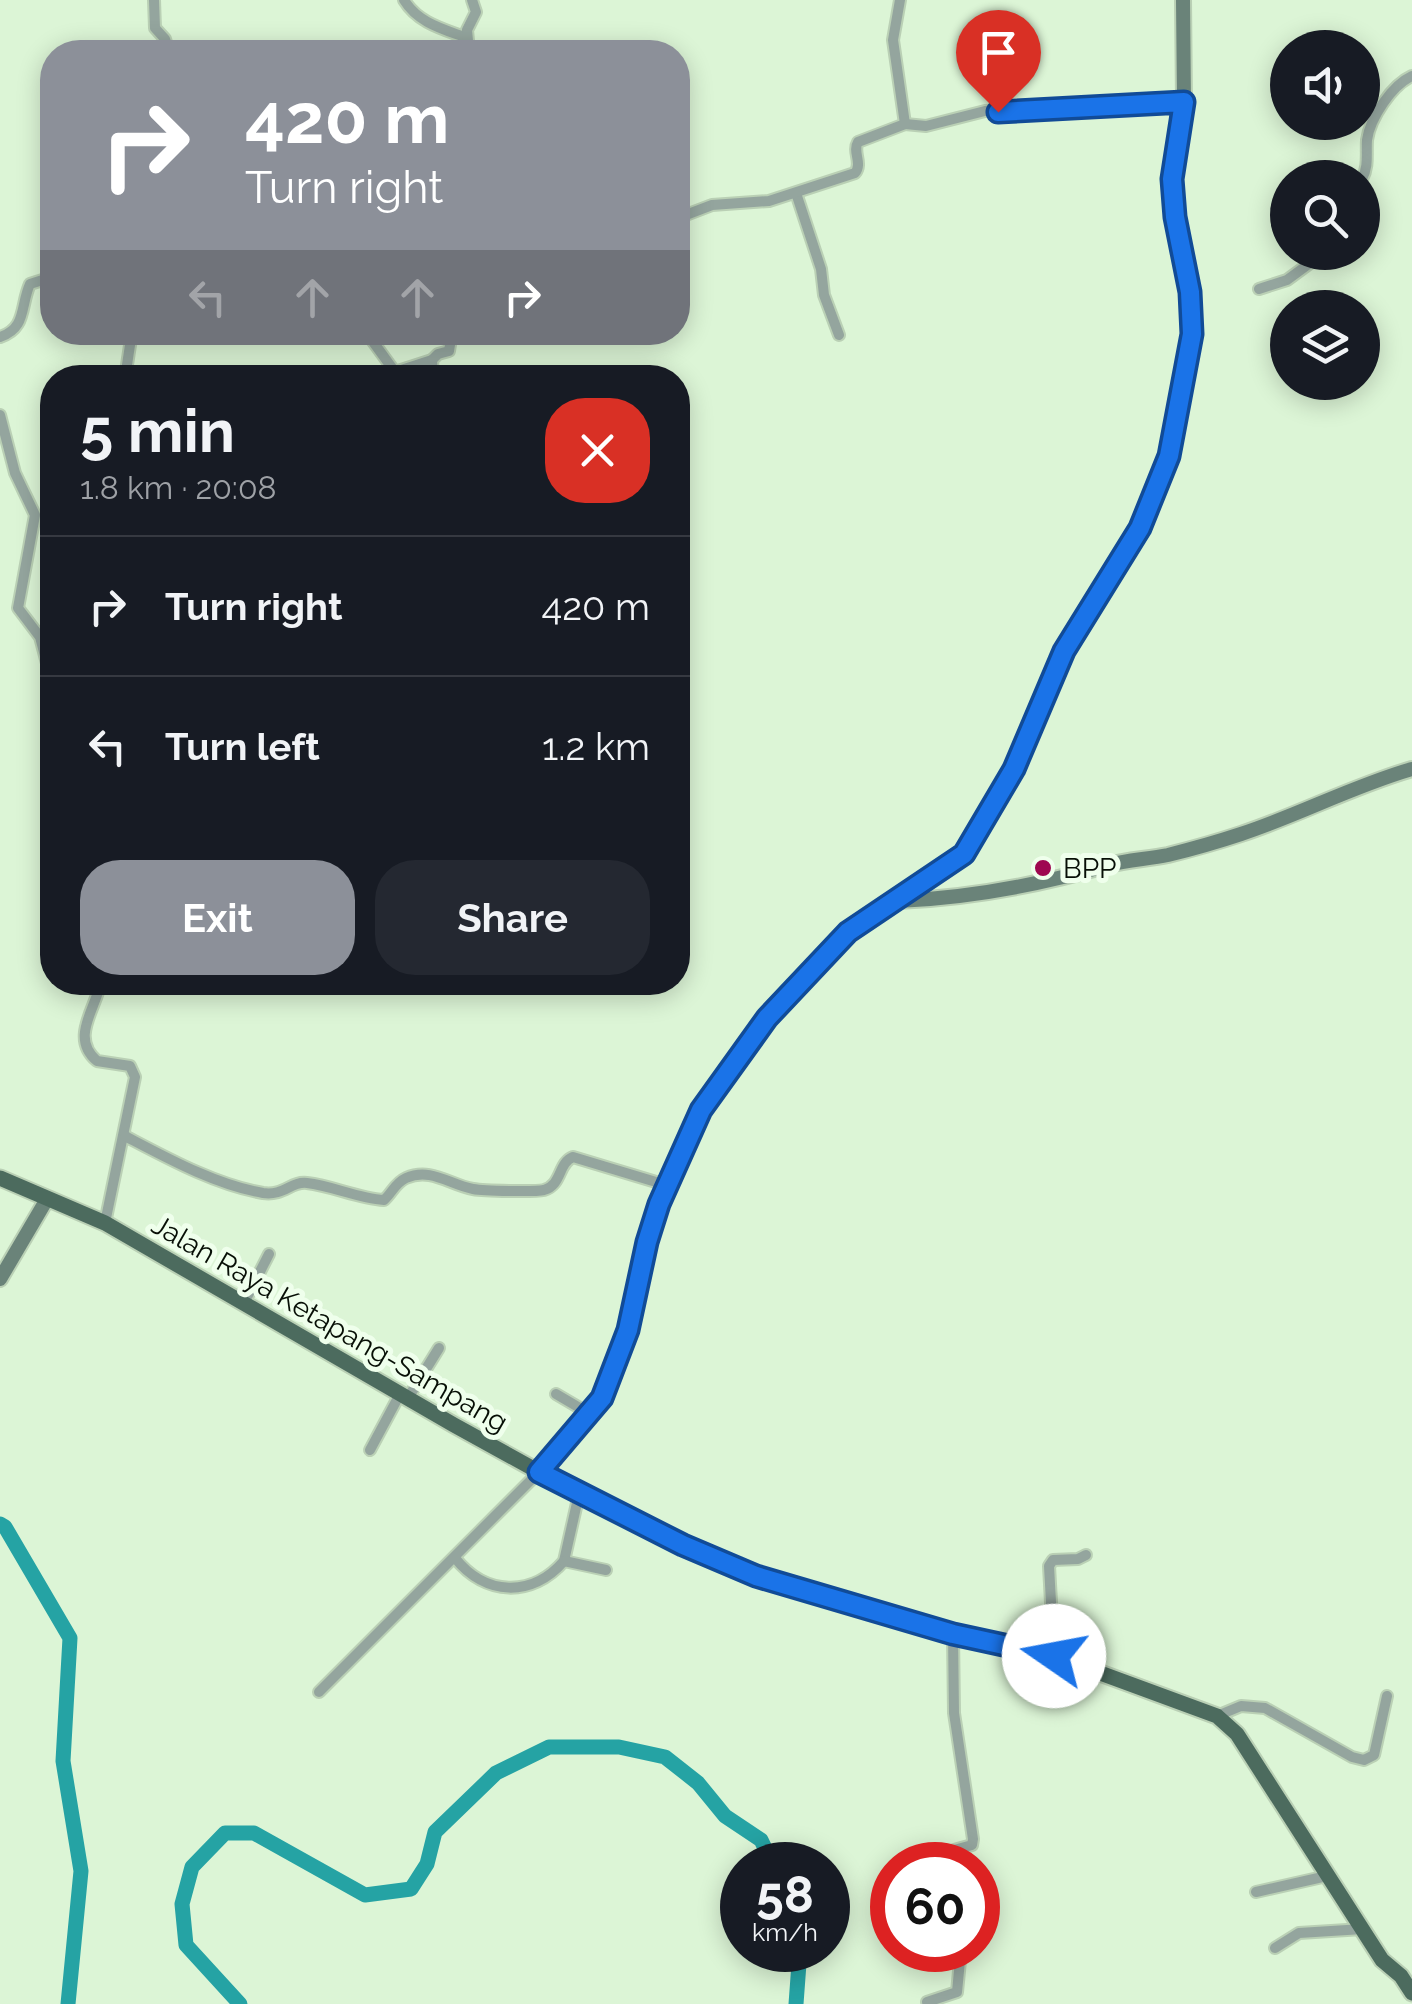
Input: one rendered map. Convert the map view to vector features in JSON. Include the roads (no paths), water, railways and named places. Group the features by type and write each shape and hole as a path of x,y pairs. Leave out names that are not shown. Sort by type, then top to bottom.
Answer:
{"main road":[{"path":"539,1472 602,1398 620,1356 647,1242 666,1186 701,1110 767,1018 856,924 964,854 1014,769 1064,651 1132,543 1169,456 1192,334 1190,292 1172,179 1184,102 1183,0"},
{"path":"896,901 945,899 1017,888 1079,876 1125,861 1166,855 1243,833 1412,768"},
{"name":"Jalan Raya Ketapang-Sampang","path":"0,1178 105,1223 539,1472 723,1564 953,1634 1054,1656 1216,1716 1237,1734 1382,1960 1412,1992"},
{"path":"0,1279 47,1199"}],"street":[{"path":"154,0 154,28 166,40"},
{"path":"404,0 412,13 430,24 467,38 468,24 476,12 472,0"},
{"path":"900,0 893,40 905,124"},
{"path":"1367,160 1368,136 1374,119 1404,80 1412,76"},
{"path":"690,213 712,205 768,201 854,172 859,164 858,142 905,124 926,126 984,112 1184,102"},
{"path":"796,193 839,335"},
{"path":"1259,290 1287,280 1301,270"},
{"path":"0,337 18,326 30,284 40,280"},
{"path":"417,365 449,351 450,345"},
{"path":"432,360 432,365"},
{"path":"0,415 15,473 34,515 18,608 40,637"},
{"path":"97,995 84,1039 88,1052 97,1062 134,1070 125,1136 105,1223"},
{"path":"125,1136 224,1180 262,1192 282,1193 305,1182 382,1200 405,1179 421,1175 443,1177 476,1190 542,1190 554,1184 565,1161 573,1157 666,1186"},
{"path":"244,1303 269,1254"},
{"path":"370,1450 439,1348"},
{"path":"556,1394 590,1414"},
{"path":"319,1692 539,1472"},
{"path":"455,1558 486,1585 508,1588 533,1583 564,1561 580,1494"},
{"path":"1054,1656 1049,1566 1053,1560 1078,1559 1086,1554"},
{"path":"564,1561 606,1570"},
{"path":"953,1634 954,1713 972,1842"},
{"path":"1216,1716 1241,1706 1265,1708 1364,1760 1374,1755 1387,1696"},
{"path":"1256,1892 1327,1876"},
{"path":"1275,1948 1299,1933 1363,1929"},
{"path":"927,2002 958,1992 960,1972"}],"waterway":[{"path":"0,1524 70,1638 63,1761 81,1871 68,2004"},
{"path":"240,2004 186,1945 182,1904 192,1867 225,1833 254,1833 365,1895 411,1889 427,1864 435,1832 496,1773 549,1747 619,1747 665,1757 698,1783 725,1816 762,1842"},
{"path":"796,2004 798,1972"}],"place":[{"name":"BPP","path":"1043,868"}]}
